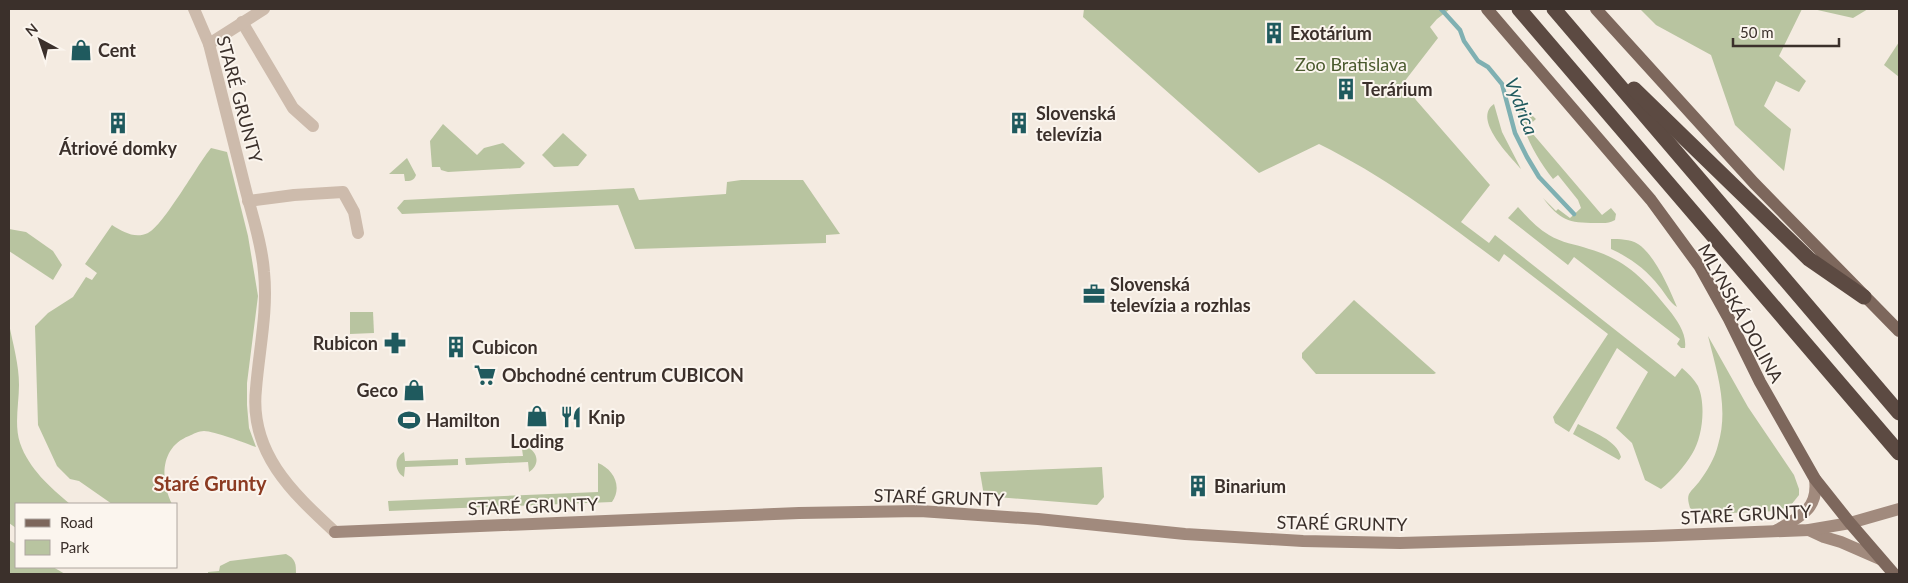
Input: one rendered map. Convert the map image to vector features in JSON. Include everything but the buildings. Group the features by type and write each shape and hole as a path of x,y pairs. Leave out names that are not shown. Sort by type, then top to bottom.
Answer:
{"highway":[{"path":"1519,9 1899,452"},
{"path":"1554,9 1899,413"},
{"path":"1565,22 1809,259 1864,297"}],"main road":[{"name":"MLYNSKÁ DOLINA","path":"1487,9 1651,200 1700,268 1729,319 1760,382 1815,479 1894,574"},
{"path":"1596,9 1754,183 1899,331"}],"street":[{"name":"STARÉ GRUNTY","path":"194,9 209,44 260,247 265,288 263,329 255,391 257,427 271,460 283,479 298,498 335,532 799,513 920,511 1038,518 1185,534 1304,541 1400,543 1809,530 1850,523 1899,509"},
{"path":"209,44 264,9"},
{"path":"242,22 293,108 313,126"},
{"path":"248,201 294,195 343,192 354,212 358,233"},
{"path":"1775,532 1800,517 1810,506 1817,492 1815,479"},
{"path":"1809,530 1824,538 1841,542 1880,559"}],"green space":[{"name":"Zoo Bratislava","path":"1084,9 1450,9 1430,27 1438,38 1404,82 1416,100 1490,185 1461,222 1489,243 1495,235 1675,377 1682,368 1691,376 1698,386 1703,411 1699,439 1686,463 1661,489 1645,480 1632,443 1616,428 1648,372 1617,348 1569,432 1555,423 1553,417 1608,334 1504,254 1499,262 1434,214 1389,184 1319,144 1259,173 1083,17"},
{"path":"1640,9 1802,9 1779,56 1806,81 1799,92 1776,81 1764,106 1791,129 1784,171 1735,125 1711,55 1656,25"},
{"path":"1813,9 1868,9 1853,18"},
{"path":"1899,42 1899,77 1884,65"},
{"path":"1516,102 1536,119 1527,127 1602,215 1611,208 1616,214 1615,220 1603,223 1571,221 1560,216 1543,198 1556,211 1558,209 1570,218 1581,208 1578,200 1558,175 1553,179 1540,162 1526,133"},
{"path":"1494,104 1502,132 1521,169 1502,147 1490,128 1487,119 1488,111"},
{"path":"443,124 477,155 484,148 503,143 525,163 520,168 448,172 441,170 440,167 432,167 430,141"},
{"path":"563,133 587,155 578,166 554,167 542,155"},
{"path":"211,148 227,152 248,236 258,296 247,383 249,428 256,447 215,433 204,431 196,433 179,441 172,448 168,456 164,475 172,503 111,503 79,481 70,479 57,466 38,425 35,326 48,313 73,297 86,277 92,280 97,273 85,264 112,225 134,235 143,235 155,228"},
{"path":"407,158 416,175 413,180 405,181 404,174 389,174"},
{"path":"741,180 803,180 840,234 826,235 826,243 635,249 618,205 402,214 397,208 404,200 634,188 639,200 726,194 727,182"},
{"path":"1518,207 1536,226 1554,238 1614,259 1634,272 1652,289 1675,318 1683,332 1685,348 1681,348 1677,344 1680,339 1574,257 1568,265 1508,218"},
{"path":"9,229 26,232 53,251 62,265 53,280 9,251"},
{"path":"1611,239 1632,241 1644,249 1661,272 1677,307 1643,269 1611,249"},
{"path":"1354,300 1436,373 1316,374 1302,358 1302,353"},
{"path":"350,312 373,312 374,333 350,334"},
{"path":"9,324 19,377 17,421 20,443 35,469 69,503 15,503 15,527 9,523"},
{"path":"1708,336 1748,407 1794,475 1799,495 1791,505 1778,511 1703,514 1690,508 1689,494 1710,464 1717,450 1721,431 1722,404"},
{"path":"1578,424 1597,433 1615,446 1621,457 1619,460 1573,434"},
{"path":"529,448 535,453 536,463 535,467 529,472 528,462 466,465 465,458 523,456 522,449"},
{"path":"404,452 405,461 458,459 458,465 405,467 404,477 398,471 396,464 398,457"},
{"path":"598,463 608,469 615,479 617,490 612,502 389,511 388,501 598,492"},
{"path":"1102,467 1104,497 1097,505 984,496 980,472"},
{"path":"9,540 15,543 15,568 55,568 65,574 9,574"},
{"path":"286,554 295,562 296,574 208,574 208,572 219,571 220,566 230,561"}],"waterway":[{"name":"Vydrica","path":"1441,9 1460,30 1464,41 1478,61 1488,67 1502,84 1515,133 1527,157 1539,177 1574,214"}],"place":[{"name":"Exotárium","path":"1274,33"},
{"name":"Cent","path":"81,50"},
{"name":"Terárium","path":"1346,89"},
{"name":"Átriové domky","path":"118,123"},
{"name":"Slovenská televízia","path":"1019,123"},
{"name":"Slovenská televízia a rozhlas","path":"1094,294"},
{"name":"Rubicon","path":"395,343"},
{"name":"Cubicon","path":"456,347"},
{"name":"Obchodné centrum CUBICON","path":"485,375"},
{"name":"Geco","path":"414,390"},
{"name":"Loding","path":"537,416"},
{"name":"Knip","path":"571,417"},
{"name":"Hamilton","path":"409,420"},
{"name":"Binarium","path":"1198,486"}],"district":[{"name":"Staré Grunty","path":"210,483"}]}
